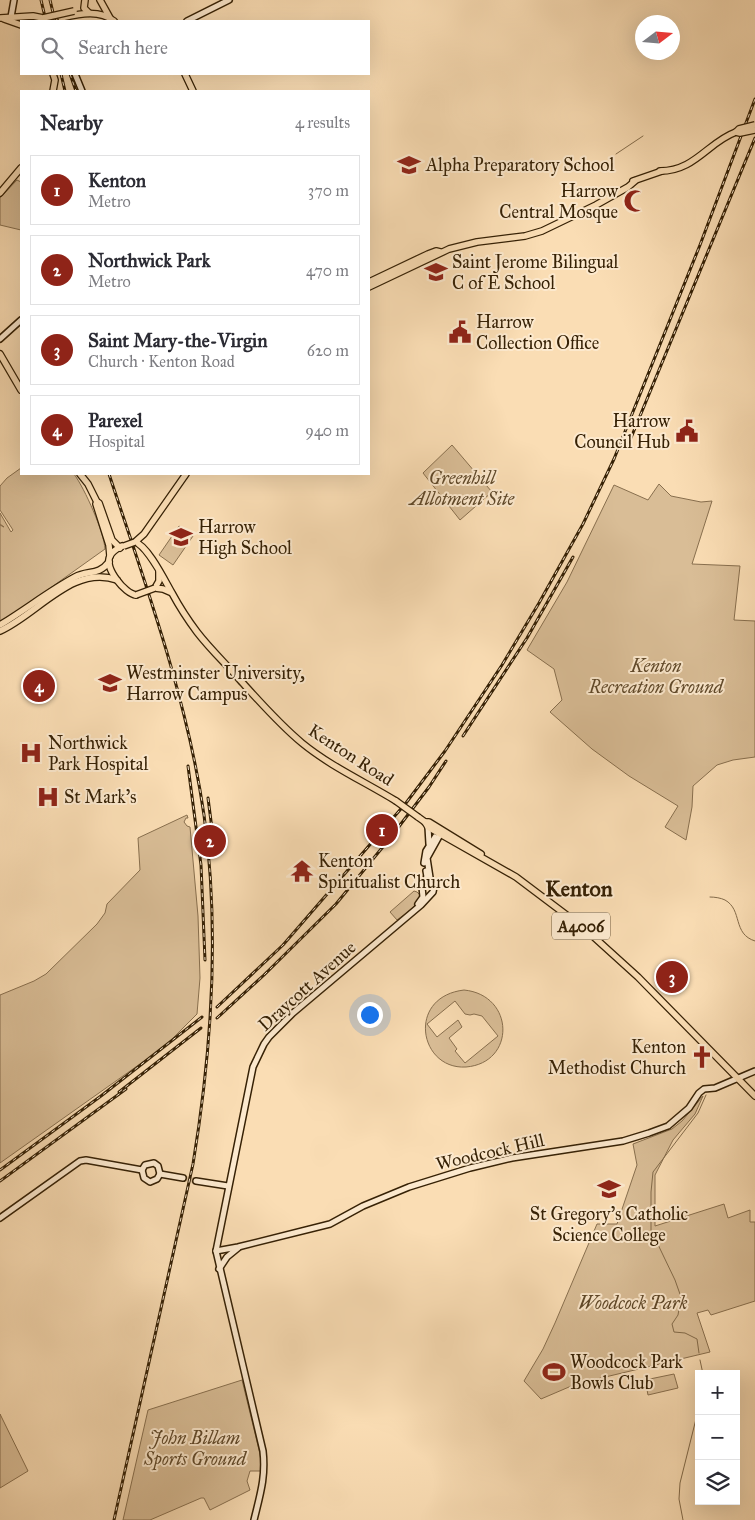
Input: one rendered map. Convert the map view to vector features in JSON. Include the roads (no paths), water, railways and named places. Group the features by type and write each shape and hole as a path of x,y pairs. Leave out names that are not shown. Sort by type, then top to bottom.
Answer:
{"main road":[{"path":"0,18 62,20 74,13 85,1"},
{"path":"85,1 84,8 91,13 112,20"},
{"path":"41,20 74,13 99,11 101,2"},
{"path":"101,2 112,20"},
{"path":"0,18 20,25"},
{"path":"51,75 54,83 53,90"},
{"path":"185,75 193,90"},
{"path":"370,282 436,251 440,252 477,242 539,233 596,205 648,174 683,166 739,129 755,126"},
{"path":"736,132 755,130"},
{"path":"0,193 20,169"},
{"path":"370,286 406,268 438,256 440,252"},
{"path":"0,354 20,388"},
{"path":"81,475 99,503 112,540 122,547"},
{"path":"0,625 65,582 78,576 99,572 104,569 109,559 122,547 135,542 144,534 185,475"},
{"path":"97,502 109,546 111,570 117,580 130,594 136,596 155,588 170,592"},
{"path":"144,534 142,540 144,547 159,572 159,581 155,588"},
{"path":"135,542 144,547"},
{"name":"Kenton Road","path":"159,572 169,587 170,592 202,638 281,724 302,743 396,801 426,825 429,822 440,831 495,862 497,866 535,890 599,941 645,984 739,1079"},
{"path":"0,631 80,580 101,576 117,580"},
{"name":"A4006","path":"739,1079 755,1096"}],"street":[{"path":"190,20 229,0"},
{"path":"11,17 14,2"},
{"path":"70,20 74,13"},
{"path":"75,75 82,90"},
{"path":"0,339 20,321"},
{"path":"426,825 428,845"},
{"path":"428,884 424,855 428,845 440,831"},
{"path":"428,884 427,858 440,831"},
{"name":"Draycott Avenue","path":"216,1251 254,1067 264,1044 293,1013 417,907 427,894 434,889 428,884 422,887 427,894"},
{"name":"Woodcock Hill","path":"216,1251 330,1224 394,1193 470,1168 512,1158 623,1141 658,1130 679,1118 699,1093 739,1079 755,1071"},
{"path":"0,1218 80,1161 86,1160 142,1170"},
{"path":"154,1163 158,1166 160,1174 157,1179 150,1182 144,1178 142,1170 145,1165 154,1163"},
{"path":"160,1174 183,1178"},
{"path":"196,1180 228,1186"},
{"path":"219,1268 238,1247"},
{"path":"216,1251 263,1451 264,1481 254,1520"}],"waterway":[{"path":"616,154 643,136"},
{"path":"710,897 723,899 731,904 743,933 755,941"},
{"path":"699,1353 697,1339 685,1333 674,1332 672,1324 678,1315 681,1297 651,1230 651,1192 653,1172 698,1113 706,1095"},
{"path":"700,1360 702,1370"},
{"path":"683,1520 679,1499 680,1483 697,1415"}],"tunnel":[{"path":"183,1178 196,1181"}],"railway":[{"path":"41,0 46,20"},
{"path":"50,0 55,20"},
{"path":"61,75 65,90"},
{"path":"70,75 76,90"},
{"path":"217,1007 283,945 406,803 445,751 502,665 539,603 583,524 614,459 700,245 755,99"},
{"path":"628,445 755,138"},
{"path":"109,475 164,643 197,771 209,859 213,946 209,1034 200,1121 193,1164 114,1520"},
{"path":"463,736 527,638 573,557"},
{"path":"217,1018 336,904 391,837 446,761"},
{"path":"188,766 201,865 205,960"},
{"path":"208,798 215,852"},
{"path":"0,1170 101,1096 202,1017"},
{"path":"119,1092 201,1028"},
{"path":"0,1181 126,1089"}],"place":[{"name":"Alpha Preparatory School","path":"409,165"},
{"name":"Harrow Central Mosque","path":"635,201"},
{"name":"Saint Jerome Bilingual C of E School","path":"436,272"},
{"name":"Harrow Collection Office","path":"460,332"},
{"name":"Harrow Council Hub","path":"687,431"},
{"name":"Harrow High School","path":"181,537"},
{"name":"Westminster University, Harrow Campus","path":"110,683"},
{"name":"Parexel","path":"39,686"},
{"name":"Northwick Park Hospital","path":"31,753"},
{"name":"St Mark's","path":"48,797"},
{"name":"Kenton","path":"382,830"},
{"name":"Northwick Park","path":"210,841"},
{"name":"Kenton Spiritualist Church","path":"302,871"},
{"name":"Saint Mary-the-Virgin","path":"672,977"},
{"name":"Kenton Methodist Church","path":"702,1057"},
{"name":"St Gregory's Catholic Science College","path":"609,1189"},
{"name":"Woodcock Park Bowls Club","path":"554,1372"}],"district":[{"name":"Kenton","path":"579,888"}],"park label":[{"name":"Greenhill Allotment Site","path":"462,488"},
{"name":"Kenton Recreation Ground","path":"656,676"},
{"name":"Woodcock Park","path":"633,1303"},
{"name":"John Billam Sports Ground","path":"195,1448"}]}
